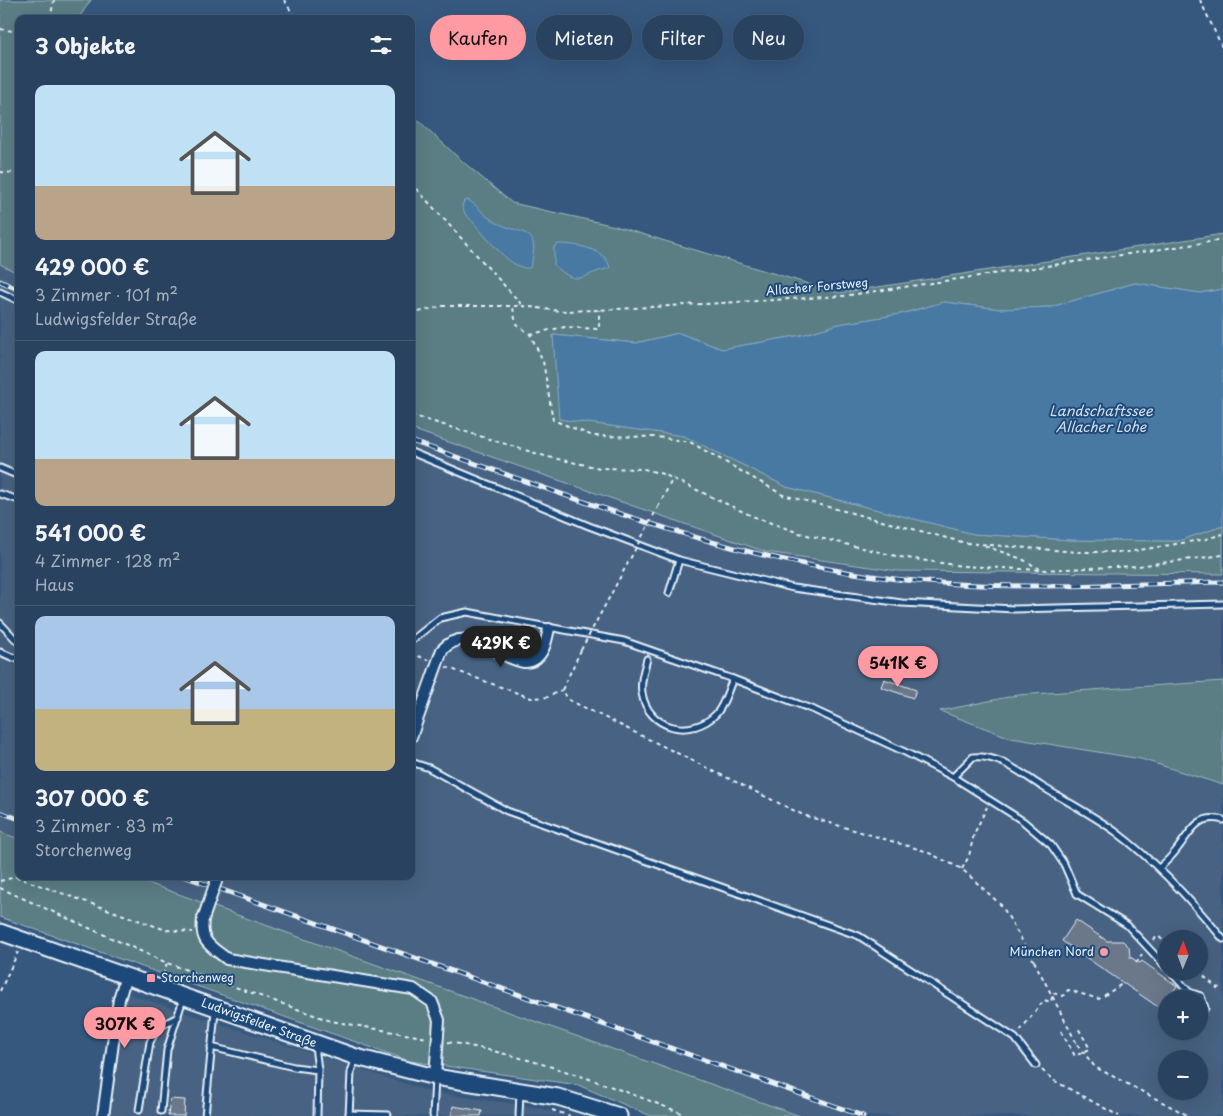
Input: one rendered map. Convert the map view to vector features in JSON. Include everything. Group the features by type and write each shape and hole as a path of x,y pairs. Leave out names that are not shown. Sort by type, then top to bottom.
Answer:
{"street":[{"path":"415,726 431,681 433,662 442,650 459,638 480,642 512,660 529,661 537,657 542,650 549,629"},
{"path":"217,880 203,919 201,933 207,944 227,959 413,989 432,1002 439,1020 435,1076"},
{"name":"Ludwigsfelder Straße","path":"0,932 356,1057 435,1076 558,1097 619,1116"},
{"path":"103,1116 119,999 126,976"}],"lane":[{"path":"0,292 15,299"},
{"path":"415,454 580,522 679,560 794,588 902,604 1014,609 1223,604"},
{"path":"0,468 15,474"},
{"path":"0,494 15,499"},
{"path":"669,593 679,560"},
{"path":"415,638 440,618 468,612 549,629 624,641 733,678 814,710 907,753 953,777 1023,822 1051,845 1064,864 1076,894 1127,925 1158,958"},
{"path":"0,623 15,639"},
{"path":"0,652 15,658"},
{"path":"647,659 642,680 645,706 654,719 669,726 686,729 700,726 718,713 733,678"},
{"path":"953,777 973,756 984,756 997,760 1115,831 1160,868 1223,939"},
{"path":"415,763 428,768 507,811 860,936 1015,1038 1036,1065"},
{"path":"1160,868 1177,850 1197,822 1208,818 1223,820"},
{"path":"1178,980 1187,990"},
{"path":"161,1111 167,1050 184,997"},
{"path":"205,1116 216,1008"},
{"path":"140,1110 150,1042 158,1027 178,1016"},
{"path":"315,1043 318,1070 316,1116"},
{"path":"211,1047 294,1067 318,1070"},
{"path":"356,1057 351,1072 349,1115 388,1115"},
{"path":"433,1116 435,1076"},
{"path":"519,1116 520,1090"},
{"path":"515,1116 518,1109"}],"path":[{"path":"51,15 54,0"},
{"path":"284,0 293,15"},
{"path":"1200,0 1223,49"},
{"path":"0,29 15,31"},
{"path":"0,172 15,173"},
{"path":"415,187 523,306"},
{"name":"Allacher Forstweg","path":"415,313 443,306 514,308 523,306 559,311 599,310 843,296 1223,240"},
{"path":"514,308 516,324 530,334 543,361 553,420 593,436 657,437 690,442 783,495 980,545 1022,559 1041,570"},
{"path":"530,334 565,327 599,329 599,310"},
{"path":"415,416 548,457 600,468 644,469 673,478 752,516 799,532 900,557 962,566 1041,570 1138,566 1223,555"},
{"path":"415,655 531,698 548,697 562,690 581,650 673,478"},
{"path":"980,545 1078,552 1128,552 1206,539 1223,534"},
{"path":"562,690 569,700 617,725 803,815 925,851 962,870 1002,906 1034,961 1082,1053 1095,1067 1189,1116"},
{"path":"962,870 969,856 974,834 990,801"},
{"path":"0,881 15,877"},
{"path":"24,880 166,930 201,933"},
{"path":"0,888 167,963 331,1021 496,1050 614,1086 689,1116"},
{"path":"0,991 22,940"},
{"path":"1208,980 1217,988 1223,986"},
{"path":"1015,1038 1044,1000 1050,1002 1053,993 1062,996 1068,990 1099,999 1122,984"},
{"path":"1061,1031 1074,1056 1090,1049 1077,1026"},
{"path":"1036,1065 1053,1080 1118,1116"}],"shaded area":[{"path":"0,264 15,272 15,850 0,844"},
{"path":"415,430 770,553 898,571 1189,573 1223,571 1223,1116 756,1116 96,880 415,880"},
{"path":"125,993 431,1092 534,1107 566,1116 108,1116"}],"green space":[{"path":"0,0 91,0 81,15 15,15 15,272 0,264"},
{"path":"415,119 512,203 615,226 839,293 1223,234 1223,289 1200,293 1135,283 1051,307 1000,309 944,302 901,314 839,324 802,335 722,349 679,333 636,343 553,335 560,419 684,436 787,487 974,534 1072,540 1178,541 1223,526 1223,574 898,571 766,552 415,430"},
{"path":"1223,681 1223,785 1141,759 1011,738 940,711 1018,695"},
{"path":"0,832 15,838 15,880 139,880 800,1116 651,1116 578,1085 410,1061 0,917"}],"water":[{"path":"468,200 492,220 520,231 531,238 533,254 530,268 513,263 495,247 465,214 462,206 464,201"},
{"path":"558,244 589,248 603,256 610,268 581,278 570,276 554,265 554,247"},
{"name":"Landschaftssee Allacher Lohe","path":"1135,283 1200,293 1223,289 1223,526 1178,541 1072,540 974,534 787,487 684,436 559,419 553,335 636,343 679,333 722,349 802,335 839,324 901,314 944,302 1000,309 1051,307"}],"building":[{"path":"884,679 916,690 913,698 881,687"},
{"name":"München Nord","path":"1076,920 1107,941 1123,941 1129,947 1130,957 1140,963 1142,961 1158,972 1158,980 1169,980 1177,986 1174,990 1158,990 1158,1007 1062,941"},
{"path":"170,1099 185,1100 184,1116 168,1116"},
{"path":"453,1106 482,1111 481,1116 451,1116"}],"railway":[{"path":"0,281 15,288"},
{"path":"415,442 654,525 778,559 841,571 905,580 984,585 1064,586 1223,582"},
{"path":"0,812 15,818"},
{"path":"194,880 863,1116"}],"place":[{"name":"München Nord","path":"1104,952"},
{"name":"Storchenweg","path":"151,978"}]}
